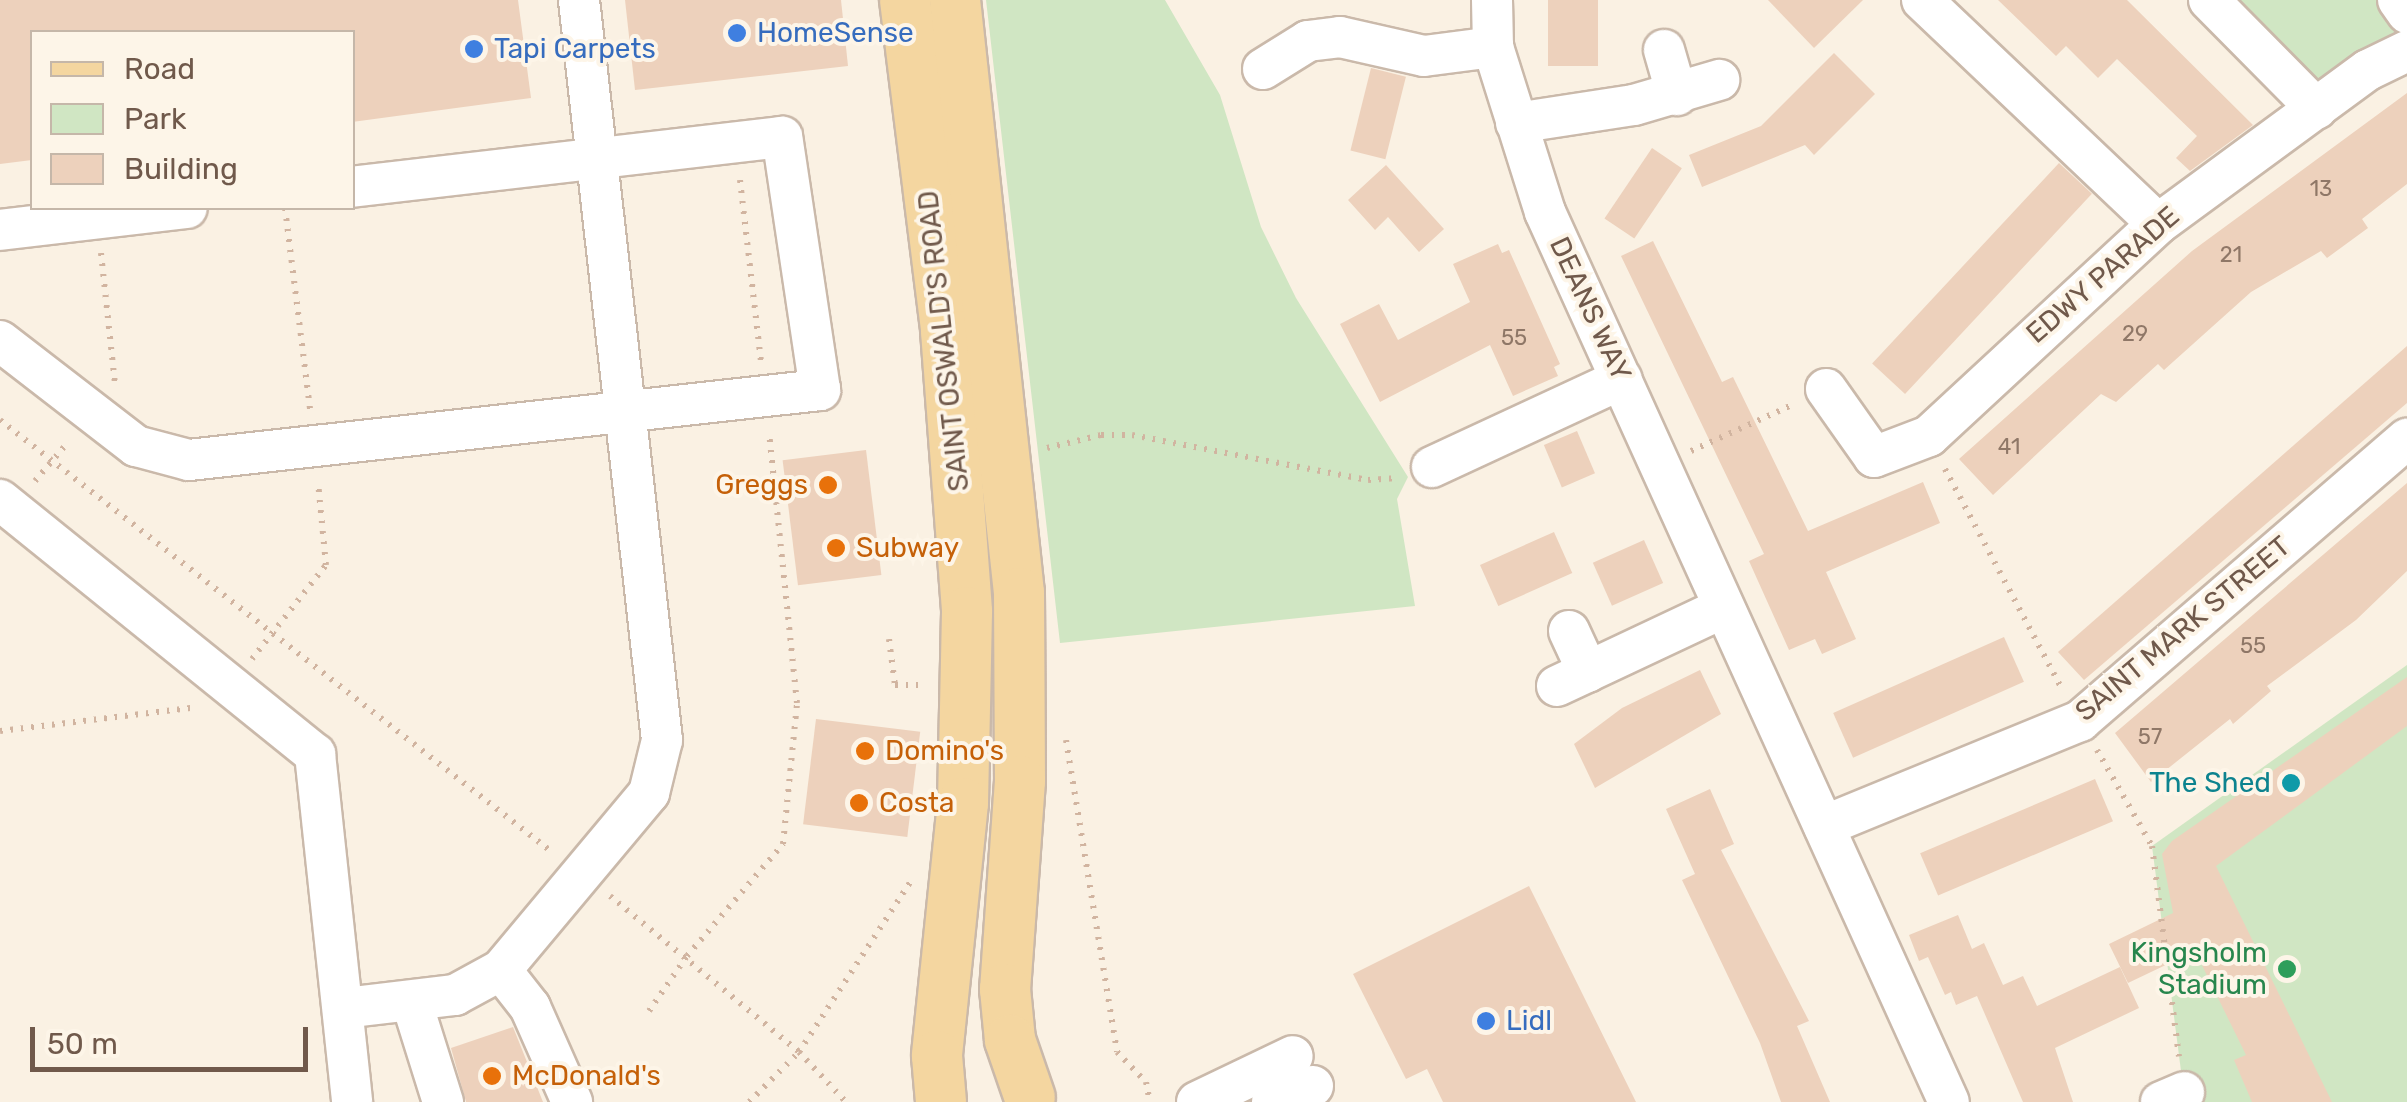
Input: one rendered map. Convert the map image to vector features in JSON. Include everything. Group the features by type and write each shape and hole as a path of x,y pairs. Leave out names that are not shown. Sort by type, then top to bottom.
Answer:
{"main road":[{"name":"SAINT OSWALD'S ROAD","path":"905,0 948,350 967,612 962,803 937,1056 941,1102"},
{"name":"SAINT OSWALD'S ROAD","path":"955,0 1019,594 1020,782 1005,989 1010,1040 1024,1101"}],"street":[{"path":"344,1008 455,994 501,970 648,793 662,740 579,0"},
{"name":"DEANS WAY","path":"1492,0 1493,47 1545,212 1949,1102"},
{"path":"1922,0 2158,224"},
{"path":"2209,0 2317,108"},
{"path":"2398,0 2407,13"},
{"path":"1263,69 1308,40 1340,37 1424,56 1493,47"},
{"path":"1664,50 1677,95"},
{"name":"EDWY PARADE","path":"1826,389 1874,456 1929,436 2158,224 2317,108 2407,50"},
{"path":"1516,123 1677,95 1719,80"},
{"path":"0,341 136,446 162,456 189,460 820,390 782,137 355,188"},
{"path":"0,230 170,210"},
{"path":"1432,468 1622,379"},
{"name":"SAINT MARK STREET","path":"1824,826 2080,721 2407,439"},
{"path":"0,500 315,754 352,1102"},
{"path":"1569,631 1572,679 1723,608"},
{"path":"501,970 530,1007 572,1102"},
{"path":"412,1002 443,1102"},
{"path":"1197,1102 1303,1070 1272,1102"}],"path":[{"path":"650,1011 687,956 783,844 797,703 735,142"},
{"path":"0,731 216,705 326,565 284,210"},
{"path":"1660,465 1826,389"},
{"path":"0,420 687,956 799,1052 846,1102"},
{"path":"1031,452 1101,435 1132,435 1368,480 1432,468"},
{"path":"931,703 932,684"},
{"path":"748,1102 799,1052 920,865 918,885"}],"green space":[{"path":"986,0 1165,0 1220,95 1261,227 1296,298 1408,477 1397,499 1415,606 1060,643"},
{"path":"2209,0 2398,0 2407,51 2317,109"},
{"name":"Kingsholm Stadium","path":"2407,665 2407,1102 2185,1102 2152,846"}],"building":[{"path":"0,0 518,0 531,98 355,122 355,30 30,30 30,160 0,164"},
{"name":"HomeSense","path":"625,0 841,0 848,66 635,90"},
{"path":"1548,0 1598,0 1598,66 1548,66"},
{"path":"1768,0 1863,0 1814,48"},
{"path":"1998,0 2127,0 2253,125 2190,171 2176,158 2197,136 2117,59 2098,78 2066,46 2056,56"},
{"path":"1834,53 1875,94 1814,155 1805,145 1702,187 1689,155 1761,126"},
{"path":"1371,68 1406,77 1385,159 1350,150"},
{"path":"2407,93 2407,184 2362,219 2368,228 2327,258 2321,251 2251,292 2164,370 2158,364 2116,402 2101,394 1993,495 1959,459 2192,251"},
{"path":"1652,148 1682,168 1634,239 1604,218"},
{"path":"2059,163 2092,194 1905,394 1872,363"},
{"path":"1386,165 1444,229 1419,252 1388,217 1375,230 1348,200"},
{"path":"1653,241 1722,382 1733,377 1808,531 1923,482 1940,523 1826,572 1856,639 1822,654 1815,639 1789,650 1749,561 1764,554 1621,256"},
{"path":"1498,244 1502,253 1509,250 1560,364 1554,367 1558,376 1513,396 1490,345 1380,402 1340,324 1379,304 1398,340 1470,302 1453,264"},
{"path":"2407,346 2407,403 2084,680 2058,652"},
{"path":"1577,431 1595,473 1562,487 1544,445"},
{"path":"866,450 881,575 798,585 783,460"},
{"path":"2407,483 2407,571 2356,620 2267,686 2271,691 2233,724 2230,719 2151,782 2115,733"},
{"path":"1554,532 1572,573 1498,606 1480,565"},
{"path":"1644,540 1663,583 1612,606 1593,563"},
{"path":"2004,637 2024,682 1853,758 1833,713"},
{"path":"1700,670 1721,714 1595,788 1574,744 1622,708"},
{"path":"2407,677 2407,726 2216,866 2332,1102 2252,1102 2234,1060 2246,1055 2195,951 2128,983 2109,944 2173,913 2162,854 2172,841"},
{"path":"816,719 920,732 907,837 803,824"},
{"path":"2095,779 2113,821 1938,896 1920,853"},
{"path":"1710,789 1734,844 1721,850 1809,1021 1797,1026 1830,1102 1781,1102 1760,1043 1682,880 1695,874 1666,809"},
{"name":"Lidl","path":"1529,886 1636,1102 1443,1102 1427,1069 1406,1079 1353,974"},
{"path":"1958,915 1972,949 1984,943 2003,985 2023,976 2037,1006 2120,967 2139,1008 2055,1048 2073,1102 2023,1102 1977,996 1956,1005 1951,992 1945,995 1928,957 1919,961 1909,935"},
{"name":"McDonald's","path":"513,1027 543,1102 466,1102 451,1048"}],"place":[{"name":"HomeSense","path":"737,33"},
{"name":"Tapi Carpets","path":"474,49"},
{"name":"Greggs","path":"828,485"},
{"name":"Subway","path":"836,548"},
{"name":"Domino's","path":"865,751"},
{"name":"The Shed","path":"2291,783"},
{"name":"Costa","path":"859,803"},
{"name":"Kingsholm Stadium","path":"2287,969"},
{"name":"Lidl","path":"1486,1021"},
{"name":"McDonald's","path":"492,1076"}]}
